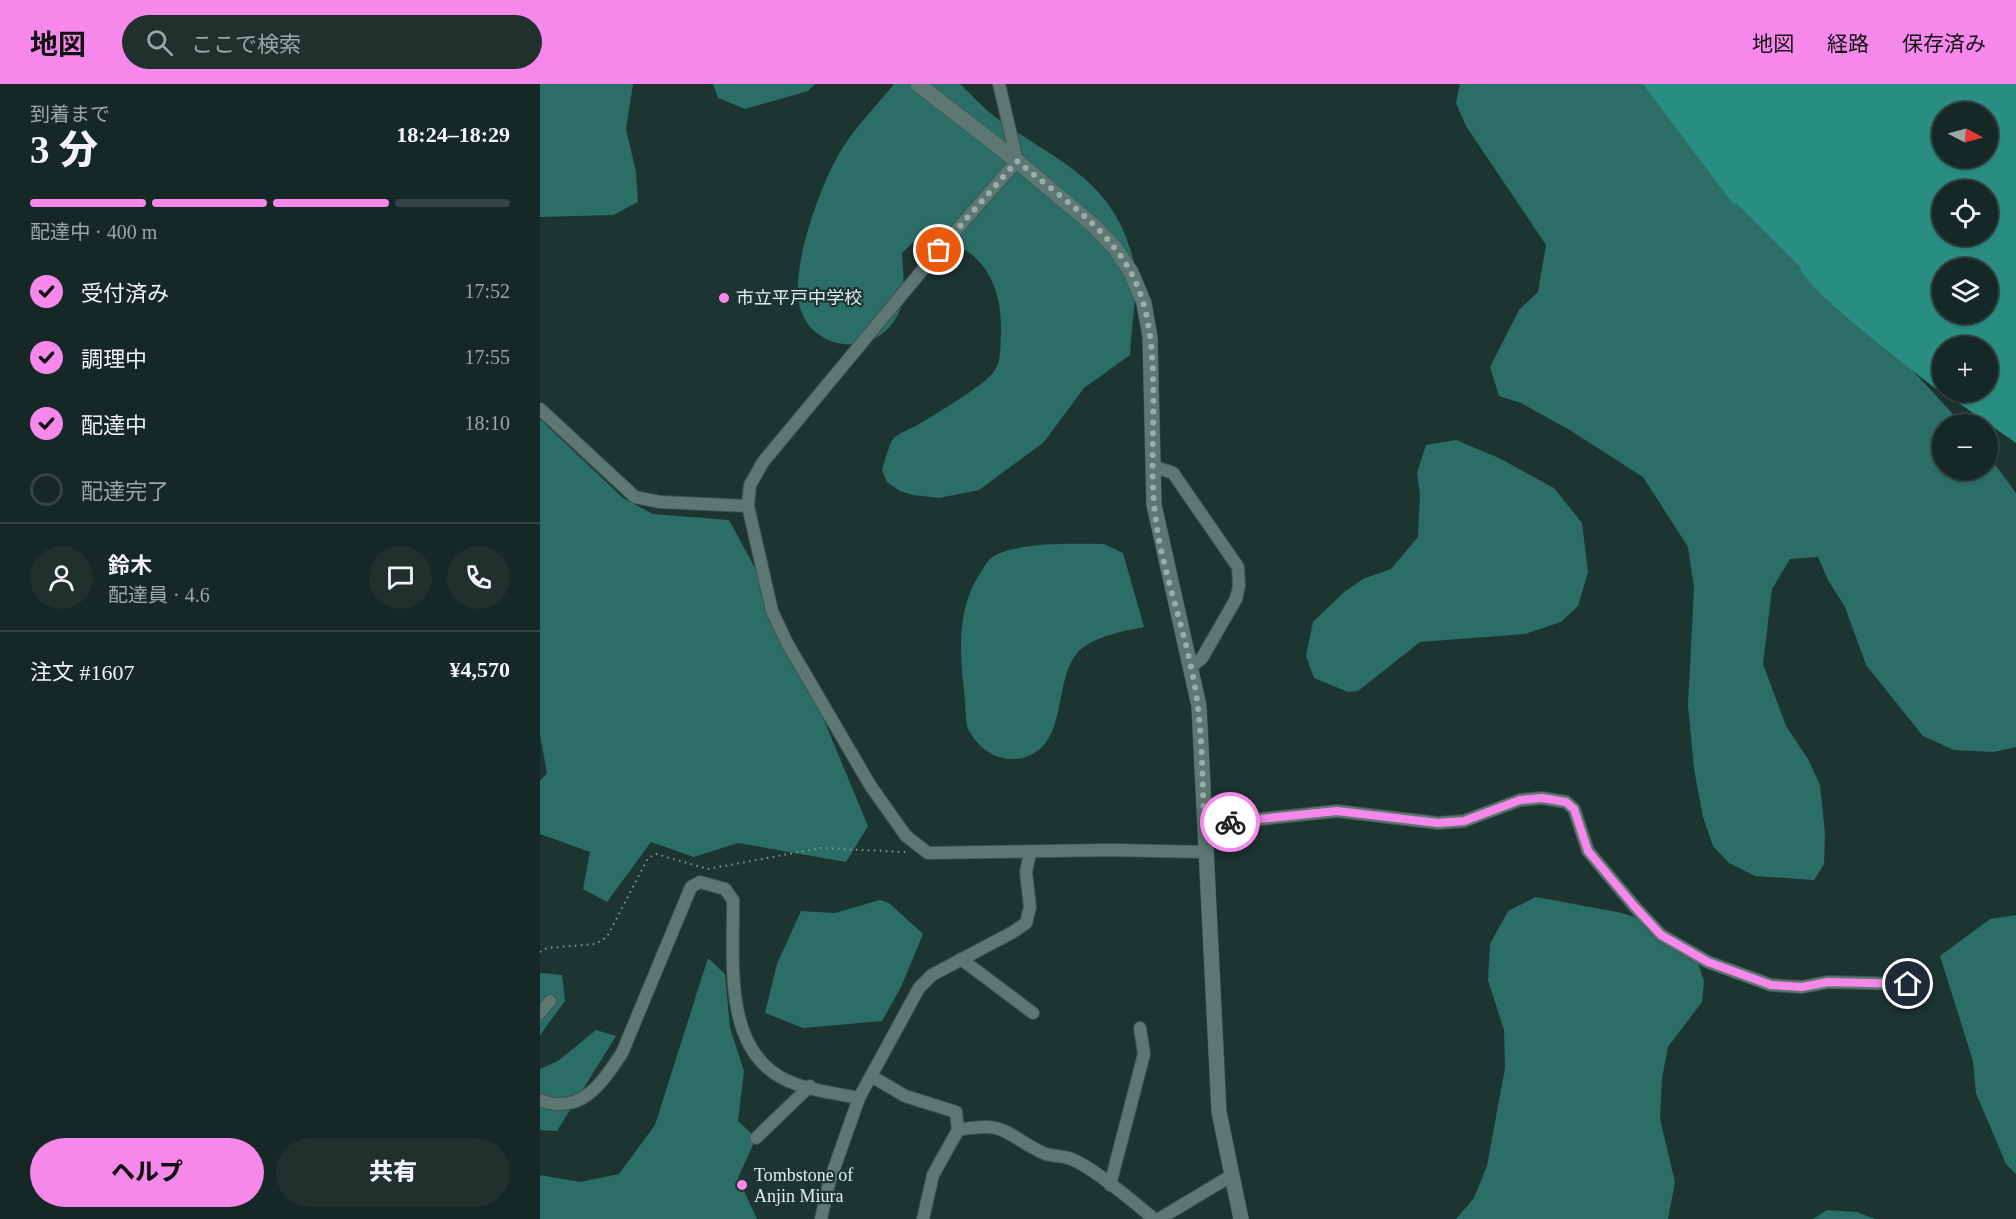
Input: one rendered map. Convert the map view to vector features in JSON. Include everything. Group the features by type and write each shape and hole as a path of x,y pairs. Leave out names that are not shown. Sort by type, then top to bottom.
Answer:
{"street":[{"path":"918,84 1017,161 1094,226 1115,248 1131,272 1144,303 1150,337 1154,505 1199,706 1220,1112 1241,1219"},
{"path":"999,84 1017,161"},
{"path":"1017,161 939,250 762,462 750,485 748,506 772,611 787,643 870,785 906,836 928,853 1111,850 1205,852"},
{"path":"540,409 635,497 660,502 748,506"},
{"path":"1152,466 1173,473 1238,567 1239,586 1236,599 1202,658 1191,667"},
{"path":"1204,825 1337,811 1438,823 1464,821 1520,800 1542,798 1566,802 1574,809 1588,851 1635,907 1661,935 1708,962 1771,985 1802,987 1828,982 1908,984"},
{"path":"821,1219 829,1183 859,1098 919,988 932,975 1026,923 1030,907 1026,872 1030,853"},
{"path":"540,1100 564,1106 587,1097 606,1076 622,1053 691,886 700,882 725,889 733,900 736,1006 755,1058 786,1080 859,1098"},
{"path":"962,958 1033,1014"},
{"path":"540,1013 550,1001"},
{"path":"1110,1185 1144,1054 1140,1028"},
{"path":"871,1076 905,1096 956,1112 958,1130 933,1175 923,1219"},
{"path":"756,1138 810,1086"},
{"path":"958,1130 986,1125 999,1127 1046,1154 1071,1159 1154,1219"},
{"path":"1159,1219 1231,1176"}],"path":[{"path":"540,952 547,948 595,944 607,937 648,858 656,854 708,869 821,848 904,852"}],"shaded area":[{"path":"540,84 633,84 626,129 636,172 638,202 613,215 540,217"},
{"path":"713,84 815,84 808,91 745,109 718,98"},
{"path":"894,84 960,84 994,116 1057,158 1094,187 1122,228 1134,266 1135,291 1130,355 1084,388 1044,442 979,490 939,498 900,491 887,482 882,470 895,437 969,392 995,370 1000,350 1000,314 991,279 982,265 971,254 956,245 939,240 918,238 902,253 903,291 899,312 889,328 874,338 858,344 842,344 826,339 812,329 803,315 798,296 798,279 805,239 819,197 836,159 850,136"},
{"path":"1460,84 1649,84 1932,391 1932,402 1942,402 1953,414 1932,414 1932,480 1998,480 1998,469 2016,493 2016,747 1994,752 1954,750 1923,736 1866,665 1845,607 1828,580 1818,557 1790,559 1772,589 1763,664 1786,726 1808,759 1820,785 1825,833 1824,864 1814,880 1755,876 1729,863 1713,846 1703,817 1694,769 1688,705 1694,588 1688,547 1643,477 1568,429 1521,403 1499,396 1490,367 1519,310 1538,292 1546,245 1466,126 1456,103"},
{"path":"1643,84 2016,84 2016,443 1998,430 1998,414 1975,414 1957,402 1998,402 1998,336 1932,336 1932,386 1822,295 1806,278 1800,267 1736,203 1734,205"},
{"path":"540,419 623,498 653,514 729,520 779,612 868,826 846,862 738,843 694,857 651,842 607,902 583,889 590,852 540,834 540,781 547,773 540,735"},
{"path":"1456,440 1499,458 1554,488 1582,523 1588,572 1578,606 1561,622 1525,634 1420,642 1358,691 1348,692 1314,678 1306,656 1313,622 1343,593 1363,579 1391,569 1418,537 1420,495 1417,473 1426,445"},
{"path":"1061,544 1104,544 1123,553 1144,627 1102,638 1080,650 1071,662 1054,726 1048,740 1037,751 1014,759 991,754 973,738 968,728 961,650 963,618 967,602 981,572 990,559 1015,549"},
{"path":"1536,897 1622,913 1660,925 1697,960 1704,981 1702,1002 1668,1047 1662,1078 1660,1119 1675,1182 1668,1219 1456,1219 1474,1198 1487,1166 1505,1068 1504,1030 1488,980 1490,944 1508,911"},
{"path":"880,900 889,903 923,934 901,987 882,1021 803,1028 765,1013 777,964 801,911 835,913"},
{"path":"2016,915 2016,1174 2006,1164 1976,1093 1973,1061 1940,956 1990,919"},
{"path":"708,958 725,974 730,1028 744,1071 738,1121 756,1138 738,1178 757,1219 540,1219 540,1175 580,1182 619,1174 655,1125"},
{"path":"540,973 562,975 565,1001 540,1035"},
{"path":"596,1030 616,1036 557,1131 540,1130 540,1069 558,1061"},
{"path":"1827,1210 1857,1212 1875,1219 1813,1219"}],"way so far":[{"path":"939,250 1017,161 1094,226 1115,248 1131,272 1144,303 1150,337 1154,505 1199,706 1204,825 1230,822"}],"place":[{"name":"市立平戸中学校","path":"724,298"},
{"name":"Tombstone of Anjin Miura","path":"742,1185"}],"route":[{"path":"1230,822 1337,811 1438,823 1464,821 1520,800 1542,798 1566,802 1574,809 1588,851 1635,907 1661,935 1708,962 1771,985 1802,987 1828,982 1908,984"}]}
